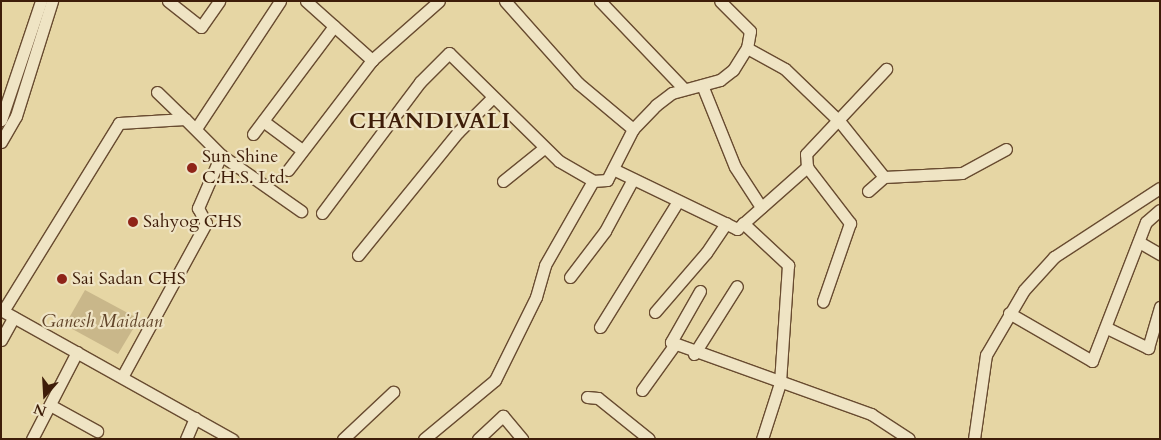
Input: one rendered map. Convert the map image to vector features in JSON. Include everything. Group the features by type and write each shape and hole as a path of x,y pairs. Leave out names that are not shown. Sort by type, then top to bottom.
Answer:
{"street":[{"path":"1,120 17,96 41,1"},
{"path":"1,142 52,1"},
{"path":"168,1 201,27 219,1"},
{"path":"196,127 280,1"},
{"path":"306,1 372,60"},
{"path":"288,170 372,60 439,1"},
{"path":"505,1 578,83 633,129"},
{"path":"600,1 683,88"},
{"path":"322,213 420,82 450,53 544,148 593,181 607,180 633,129 656,105 683,88 702,85 733,70 747,48 750,31 720,1"},
{"path":"253,134 334,26"},
{"path":"747,48 786,69 840,122 884,177"},
{"path":"823,301 850,223 807,167 806,154 840,122 886,69"},
{"path":"702,85 735,166 761,207"},
{"path":"157,92 196,127 221,155 301,211"},
{"path":"358,255 458,132 493,96"},
{"path":"186,119 119,123 2,310 232,439"},
{"path":"263,120 302,150"},
{"path":"503,181 544,148"},
{"path":"868,190 884,177 962,173 1006,149"},
{"path":"122,376 206,223 198,208 221,155"},
{"path":"613,169 737,229 807,167"},
{"path":"570,277 604,230 633,179"},
{"path":"424,439 495,380 536,297 545,265 593,181"},
{"path":"974,439 986,355 1009,313 1033,277 1054,258 1160,188"},
{"path":"600,327 678,201"},
{"path":"1009,313 1092,361 1146,222 1160,210"},
{"path":"655,312 706,253 726,223"},
{"path":"744,223 788,265 780,383 762,439"},
{"path":"1139,242 1160,254"},
{"path":"694,354 737,286"},
{"path":"700,291 671,342 694,354 871,414 908,439"},
{"path":"1106,328 1148,348 1160,307"},
{"path":"1,340 14,317"},
{"path":"642,390 675,344"},
{"path":"32,439 77,352"},
{"path":"343,439 393,392"},
{"path":"587,397 598,398 649,439"},
{"path":"50,405 97,431"},
{"path":"478,439 503,416 522,439"},
{"path":"186,439 196,418"}],"green space":[{"name":"Ganesh Maidaan","path":"85,290 139,319 118,354 65,325"}],"place":[{"name":"Sun Shine C.H.S. Ltd.","path":"192,168"},
{"name":"Sahyog CHS","path":"133,222"},
{"name":"Sai Sadan CHS","path":"62,279"}],"district":[{"name":"CHANDIVALI","path":"430,122"}]}
